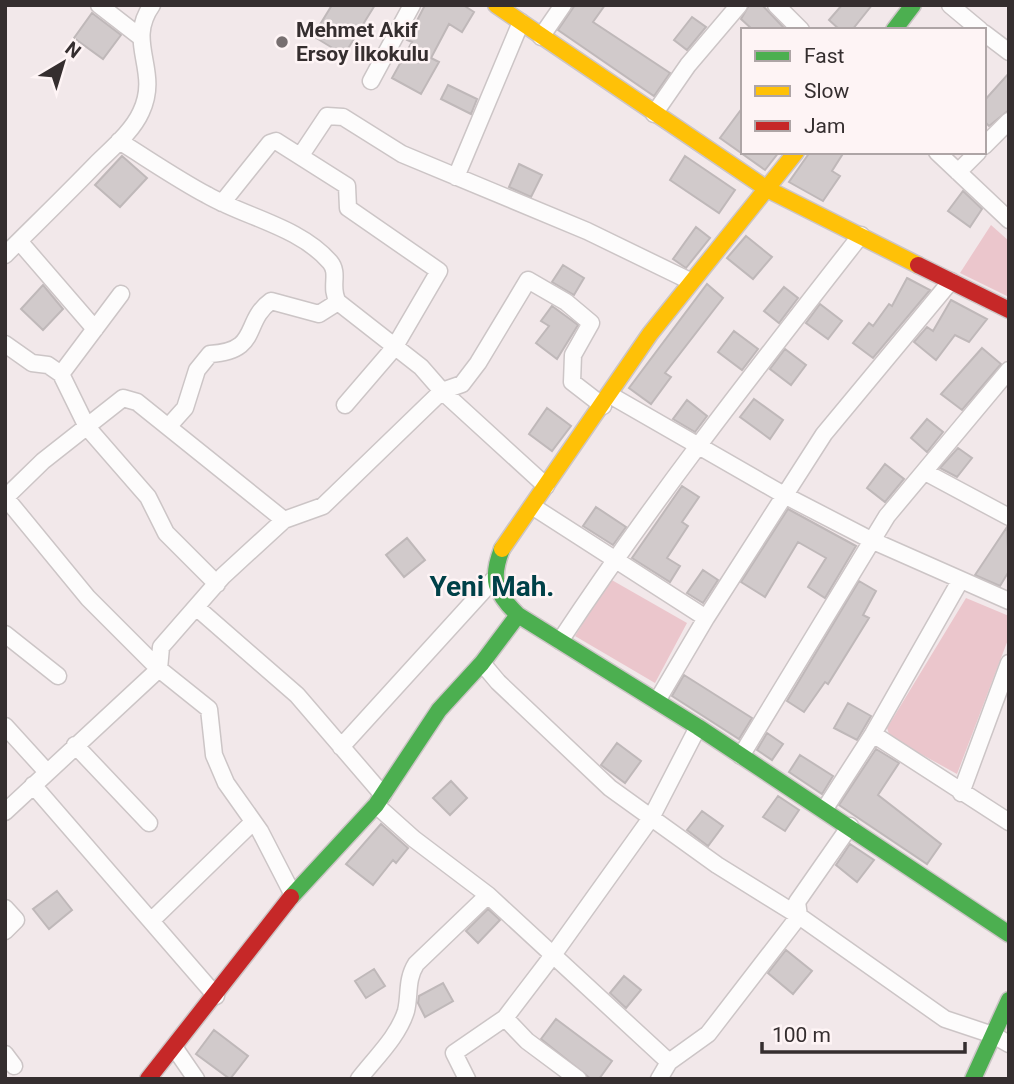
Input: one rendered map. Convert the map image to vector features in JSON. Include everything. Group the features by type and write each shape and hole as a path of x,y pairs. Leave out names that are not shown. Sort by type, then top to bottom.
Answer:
{"street":[{"path":"99,5 139,36"},
{"path":"95,330 10,250 119,141 141,113 148,90 148,67 139,36 141,22 152,5"},
{"path":"371,81 412,5"},
{"path":"496,5 767,189 1009,310"},
{"path":"541,37 563,5"},
{"path":"653,114 688,65 739,5"},
{"path":"776,5 799,28"},
{"path":"896,28 914,5"},
{"path":"950,5 978,28"},
{"path":"456,177 521,22"},
{"path":"986,34 1009,52"},
{"path":"301,155 327,116 344,117 402,155 587,231 691,281"},
{"path":"986,144 1009,121"},
{"path":"119,141 222,203 304,241 330,262 335,270 332,293 338,302 421,367 442,391 546,486"},
{"path":"222,203 270,143 275,141 348,186 348,208 439,271 394,348 345,405"},
{"path":"794,154 650,334 502,549 491,575 498,597 519,615 698,727 1009,934"},
{"path":"939,154 1009,220"},
{"path":"958,172 976,154"},
{"path":"560,641 613,560 697,446 861,235"},
{"path":"5,811 159,669 161,647 217,584 284,520 323,506 442,391 462,384 528,280 566,302 591,323 573,355 572,382 871,540 1009,601"},
{"path":"657,701 706,618 824,434 951,281"},
{"path":"61,374 121,295"},
{"path":"168,427 185,408 201,362 210,354 228,353 238,347 251,333 262,308 271,301 319,314 338,302"},
{"path":"5,344 32,363 48,365 61,374 87,427 148,497 166,533 217,584"},
{"path":"741,756 887,516 1009,370"},
{"path":"284,520 137,402 123,398 43,461 5,498 88,598 159,669 209,709 218,764 226,783 253,822 293,895"},
{"path":"925,472 1009,517"},
{"path":"532,506 706,618"},
{"path":"341,747 493,580"},
{"path":"824,810 873,734 961,581"},
{"path":"196,607 297,695 341,747 379,800 414,839 488,895 669,1062"},
{"path":"148,1079 293,895 379,800 439,710 482,663 519,615"},
{"path":"5,634 58,676"},
{"path":"482,663 498,682 601,780 651,818 717,865 799,915 945,1019 993,1035 1009,1044"},
{"path":"961,793 1009,663"},
{"path":"5,726 47,772"},
{"path":"467,1079 454,1052 505,1018 553,955 651,818 698,727"},
{"path":"873,734 1009,822"},
{"path":"75,745 149,823"},
{"path":"33,785 216,996"},
{"path":"152,920 253,822"},
{"path":"659,1079 669,1062 708,1034 799,915 797,902 850,826"},
{"path":"359,1079 400,1027 407,1009 410,973 416,964 488,895"},
{"path":"5,908 16,920 5,931"},
{"path":"973,1079 1009,1000"},
{"path":"505,1018 527,1041 578,1079"},
{"path":"174,1047 197,1079"}],"shaded area":[{"path":"991,225 1009,241 1009,297 960,273"},
{"path":"610,579 687,623 655,683 575,636"},
{"path":"966,598 1009,616 1009,637 957,774 890,737 887,728"}],"building":[{"path":"332,5 375,5 344,55 313,36"},
{"path":"425,5 463,5 474,12 462,32 449,24 431,58 439,62 421,94 392,78 412,42 407,40"},
{"path":"575,5 605,5 593,22 670,73 654,96 558,30"},
{"path":"749,5 762,5 784,28 751,28 741,19"},
{"path":"842,5 872,5 854,28 838,28 829,20"},
{"path":"92,13 121,35 103,59 74,38"},
{"path":"692,17 706,27 687,50 674,40"},
{"path":"1009,73 1009,110 989,126 986,123 986,99"},
{"path":"448,85 477,99 471,114 441,99"},
{"path":"741,110 741,153 720,138"},
{"path":"742,154 777,154 765,170"},
{"path":"809,154 843,154 832,171 840,176 823,201 789,182"},
{"path":"122,156 147,178 120,207 95,185"},
{"path":"685,156 735,190 719,213 670,180"},
{"path":"519,164 542,175 531,197 509,187"},
{"path":"963,191 982,209 970,227 948,211"},
{"path":"696,227 710,238 686,268 673,259"},
{"path":"746,236 772,257 753,279 727,258"},
{"path":"563,265 584,278 574,295 552,282"},
{"path":"907,278 930,290 873,358 853,343 869,323 873,326 889,304 892,306"},
{"path":"707,284 723,298 665,373 671,377 651,404 629,388"},
{"path":"43,285 63,309 43,330 21,309"},
{"path":"784,287 798,298 779,323 764,311"},
{"path":"951,300 987,319 969,342 955,335 936,360 914,342 927,327 933,331"},
{"path":"820,304 842,321 828,339 806,323"},
{"path":"552,306 578,325 557,359 536,343 549,326 541,321"},
{"path":"734,331 758,349 742,370 718,352"},
{"path":"982,348 1001,364 962,410 941,394"},
{"path":"785,349 806,365 791,385 770,369"},
{"path":"754,399 783,420 770,439 740,417"},
{"path":"687,400 707,416 695,432 673,419"},
{"path":"547,408 571,426 552,451 529,434"},
{"path":"927,419 943,432 927,452 911,438"},
{"path":"958,448 972,458 957,477 940,468"},
{"path":"885,464 904,479 885,502 867,488"},
{"path":"682,486 699,497 682,522 688,526 667,558 680,566 670,582 632,558"},
{"path":"596,507 626,527 613,545 583,526"},
{"path":"788,509 856,546 825,598 808,587 826,558 798,542 765,597 741,582"},
{"path":"1007,527 1009,571 1000,586 975,575"},
{"path":"407,538 425,560 404,577 386,555"},
{"path":"703,570 718,580 703,603 687,593"},
{"path":"859,581 876,591 863,615 869,618 828,684 825,682 804,712 787,701"},
{"path":"684,675 752,718 739,739 672,696"},
{"path":"848,703 871,716 857,740 834,728"},
{"path":"767,733 783,744 772,760 757,750"},
{"path":"617,743 641,761 625,783 601,765"},
{"path":"876,749 899,763 878,795 941,844 927,864 839,805"},
{"path":"800,755 833,776 822,794 789,772"},
{"path":"451,781 467,798 450,815 433,798"},
{"path":"778,796 799,810 785,831 763,817"},
{"path":"702,811 723,826 708,846 687,830"},
{"path":"381,824 408,848 396,863 393,860 373,885 346,864"},
{"path":"850,844 874,860 857,882 836,865"},
{"path":"57,891 72,910 49,929 33,909"},
{"path":"488,909 500,920 478,943 466,931"},
{"path":"786,950 812,971 793,994 768,973"},
{"path":"374,969 385,986 366,998 355,981"},
{"path":"624,976 641,990 626,1008 610,993"},
{"path":"443,983 453,1001 425,1017 418,1003 419,996"},
{"path":"556,1019 612,1061 599,1079 591,1079 541,1039"},
{"path":"214,1030 248,1056 230,1079 196,1054"}],"traffic: fast":[{"path":"896,28 913,5"},
{"path":"502,549 496,569 497,585 504,600 518,615 698,727 1009,934"},
{"path":"291,897 376,805 439,710 482,663 518,615"},
{"path":"973,1079 1009,1000"}],"traffic: slow":[{"path":"496,5 767,189 918,265"},
{"path":"502,549 650,334 794,154"}],"traffic: jam":[{"path":"918,265 1009,310"},
{"path":"148,1079 291,897"}],"place":[{"name":"Mehmet Akif Ersoy İlkokulu","path":"282,42"}],"district":[{"name":"Yeni Mah.","path":"492,586"}]}
